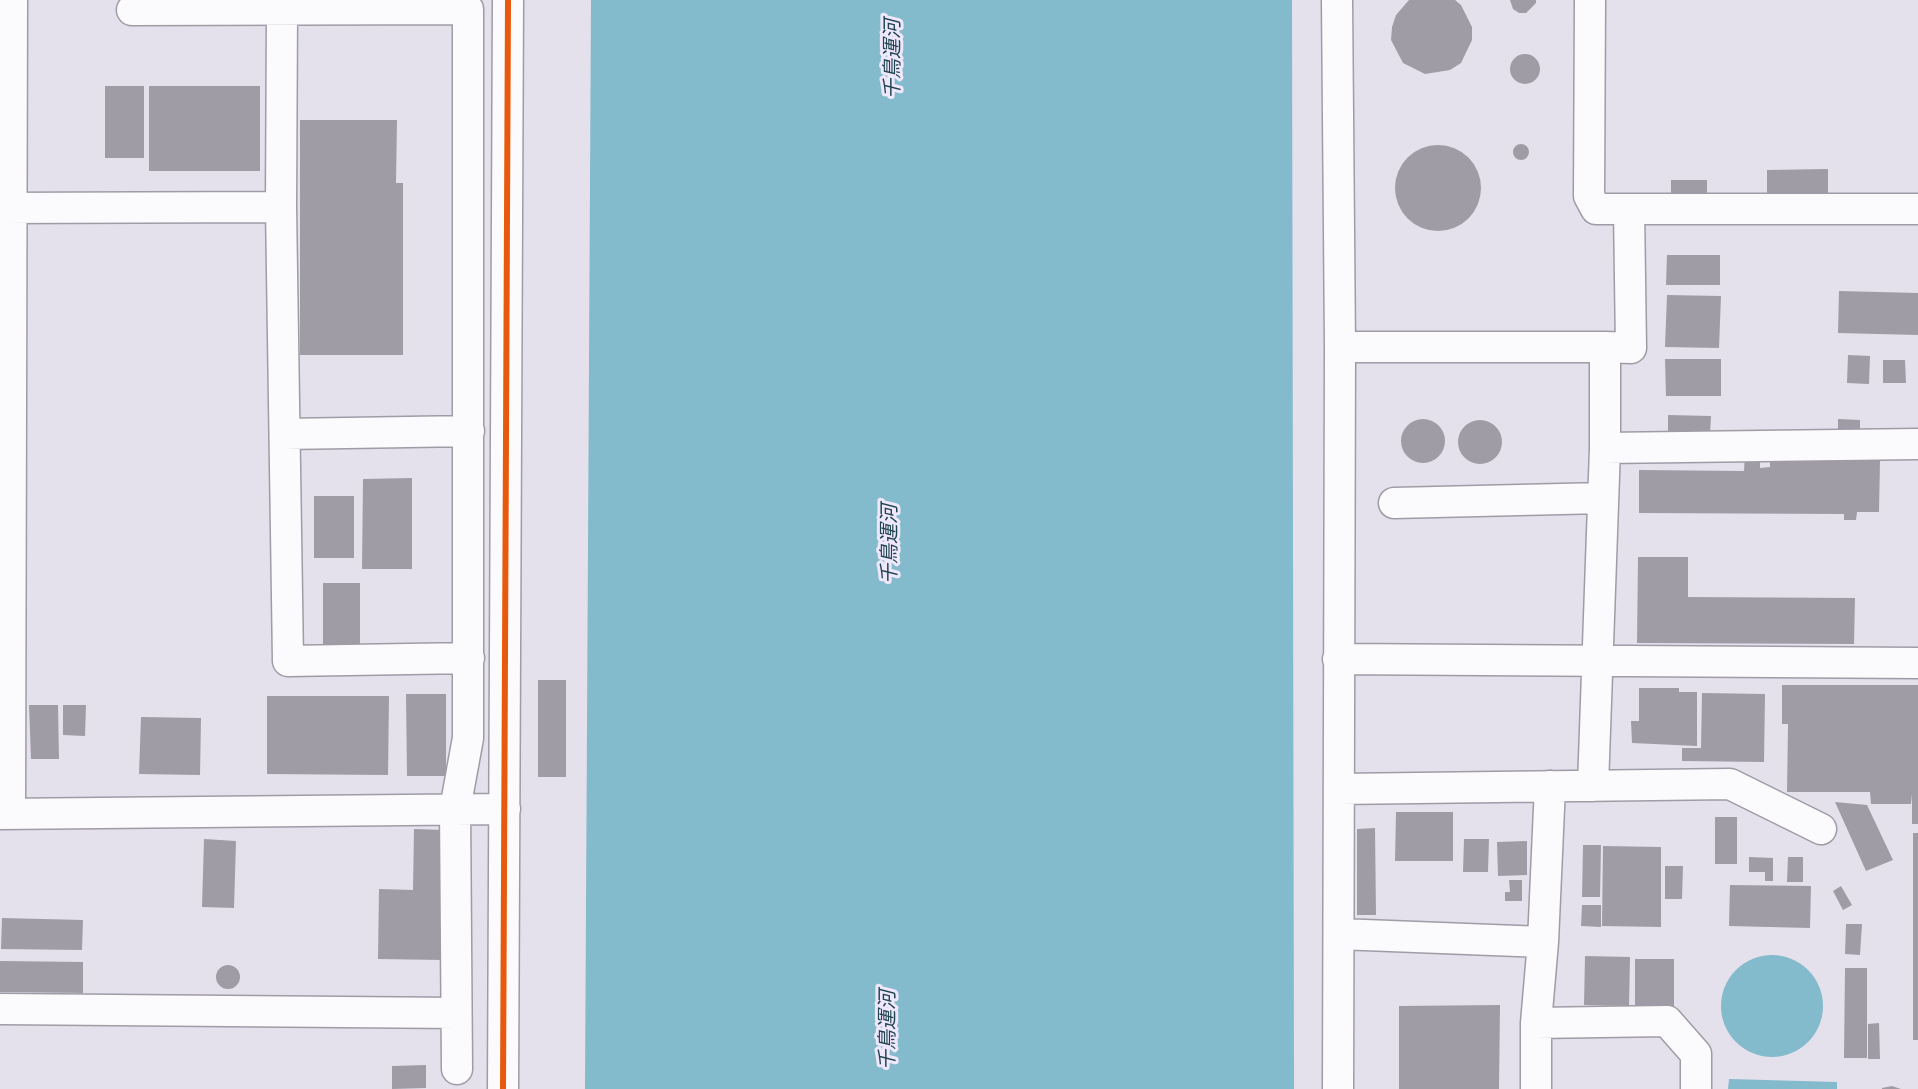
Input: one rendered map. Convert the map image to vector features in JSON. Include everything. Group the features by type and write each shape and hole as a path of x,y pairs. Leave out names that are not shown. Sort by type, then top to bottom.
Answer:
{"street":[{"path":"12,0 6,208 5,814 505,809"},
{"path":"503,1089 508,0"},
{"path":"1337,0 1340,348 1338,1089"},
{"path":"1590,0 1589,196 1596,209 1918,209"},
{"path":"132,9 468,9 469,657 468,738 455,809 457,1069"},
{"path":"282,9 281,207 288,661 469,657"},
{"path":"6,208 281,207"},
{"path":"1340,348 1632,348 1629,209"},
{"path":"1593,786 1605,448 1605,347"},
{"path":"285,434 469,431"},
{"path":"1605,448 1918,444"},
{"path":"1394,503 1603,498"},
{"path":"1338,659 1918,663"},
{"path":"1339,789 1730,784 1821,830"},
{"path":"1536,1089 1536,1023 1543,942 1550,786"},
{"path":"1339,934 1543,942"},
{"path":"0,1009 456,1013"},
{"path":"1536,1023 1667,1021 1696,1054 1696,1089"}],"water":[{"name":"千鳥運河","path":"591,0 1292,0 1294,1089 585,1089"},
{"path":"1772,955 1792,959 1808,970 1819,986 1823,1006 1819,1026 1808,1042 1792,1053 1772,1057 1752,1053 1736,1042 1725,1026 1721,1006 1725,986 1736,970 1752,959"},
{"path":"1729,1079 1837,1082 1837,1089 1728,1089"}],"building":[{"path":"1409,0 1455,0 1461,5 1472,27 1472,40 1461,63 1450,70 1425,74 1403,63 1391,40 1392,27 1396,15"},
{"path":"1510,0 1536,0 1536,3 1526,13 1519,13 1513,9"},
{"path":"1525,54 1536,58 1540,69 1536,80 1525,84 1514,80 1510,69 1514,58"},
{"path":"105,86 144,86 144,158 105,158"},
{"path":"149,86 260,86 260,171 149,171"},
{"path":"300,120 397,120 396,183 403,183 403,355 300,355"},
{"path":"1518,144 1524,144 1529,152 1527,158 1518,160 1513,155 1513,149"},
{"path":"1438,145 1462,152 1474,164 1481,188 1474,212 1462,224 1438,231 1414,224 1402,212 1395,188 1402,164 1414,152"},
{"path":"1828,169 1828,195 1767,196 1767,170"},
{"path":"1671,180 1707,180 1707,194 1671,193"},
{"path":"1667,255 1720,255 1720,285 1666,285"},
{"path":"1839,291 1918,293 1918,335 1838,333"},
{"path":"1667,295 1721,296 1719,348 1665,347"},
{"path":"1848,355 1870,356 1869,384 1847,383"},
{"path":"1665,359 1721,359 1721,396 1666,396"},
{"path":"1883,360 1905,360 1906,383 1883,383"},
{"path":"1668,415 1711,416 1710,434 1668,433"},
{"path":"1423,419 1432,420 1439,425 1444,432 1444,450 1439,457 1432,462 1423,463 1414,462 1407,457 1402,450 1401,441 1402,432 1407,425 1414,420"},
{"path":"1838,419 1860,420 1860,431 1838,430"},
{"path":"1480,420 1496,426 1502,442 1496,458 1480,464 1464,458 1458,442 1464,426"},
{"path":"1770,452 1842,453 1842,461 1880,461 1879,512 1857,512 1856,520 1844,520 1844,514 1639,513 1639,470 1744,471 1745,454 1760,454 1760,468 1770,467"},
{"path":"412,478 412,569 362,569 363,479"},
{"path":"314,496 354,496 354,558 314,558"},
{"path":"1638,557 1688,557 1688,597 1855,598 1854,644 1637,643"},
{"path":"323,583 360,583 360,644 323,644"},
{"path":"538,680 566,680 566,777 538,777"},
{"path":"1782,685 1918,685 1918,824 1912,824 1912,794 1911,804 1871,804 1870,792 1787,792 1788,724 1782,724"},
{"path":"1639,688 1679,688 1679,692 1697,692 1697,746 1632,743 1631,721 1639,721"},
{"path":"1702,693 1765,694 1764,762 1682,761 1682,748 1701,748"},
{"path":"406,694 446,694 446,776 407,776"},
{"path":"267,696 389,696 388,775 267,774"},
{"path":"29,705 58,705 59,759 31,759"},
{"path":"63,705 86,705 85,736 63,735"},
{"path":"141,717 201,718 200,775 139,774"},
{"path":"1835,802 1867,805 1893,860 1866,871"},
{"path":"1396,812 1453,812 1453,861 1395,861"},
{"path":"1715,817 1737,817 1737,864 1715,864"},
{"path":"1375,828 1376,915 1357,915 1357,829"},
{"path":"414,829 444,830 442,960 378,959 379,889 413,890"},
{"path":"1913,833 1918,833 1918,1040 1913,1040"},
{"path":"204,839 236,841 234,908 202,907"},
{"path":"1464,839 1489,839 1488,872 1463,872"},
{"path":"1527,841 1527,875 1498,876 1497,842"},
{"path":"1583,845 1601,845 1600,897 1582,897"},
{"path":"1603,846 1661,847 1661,927 1602,926"},
{"path":"1749,857 1773,858 1773,881 1765,881 1765,872 1749,872"},
{"path":"1788,857 1803,857 1803,882 1787,882"},
{"path":"1665,866 1683,866 1682,899 1665,899"},
{"path":"1509,880 1522,880 1522,901 1505,901 1505,892 1510,892"},
{"path":"1730,885 1811,886 1810,928 1729,926"},
{"path":"1841,886 1852,905 1843,910 1833,891"},
{"path":"1582,905 1601,905 1601,927 1581,926"},
{"path":"2,918 83,920 82,950 1,949"},
{"path":"1846,924 1862,924 1860,955 1845,954"},
{"path":"1585,956 1630,957 1629,1006 1584,1005"},
{"path":"1635,959 1674,959 1674,1007 1635,1008"},
{"path":"0,961 83,962 83,993 0,992"},
{"path":"228,965 237,968 240,977 237,986 228,989 219,986 216,977 219,968"},
{"path":"1845,968 1867,968 1867,1058 1844,1058"},
{"path":"1500,1005 1499,1089 1399,1089 1399,1006"},
{"path":"1879,1023 1880,1059 1868,1059 1868,1024"},
{"path":"426,1065 426,1088 392,1089 392,1066"},
{"path":"1892,1086 1901,1089 1882,1089 1882,1088"}],"cycle path":[{"path":"503,1089 508,0"}]}
